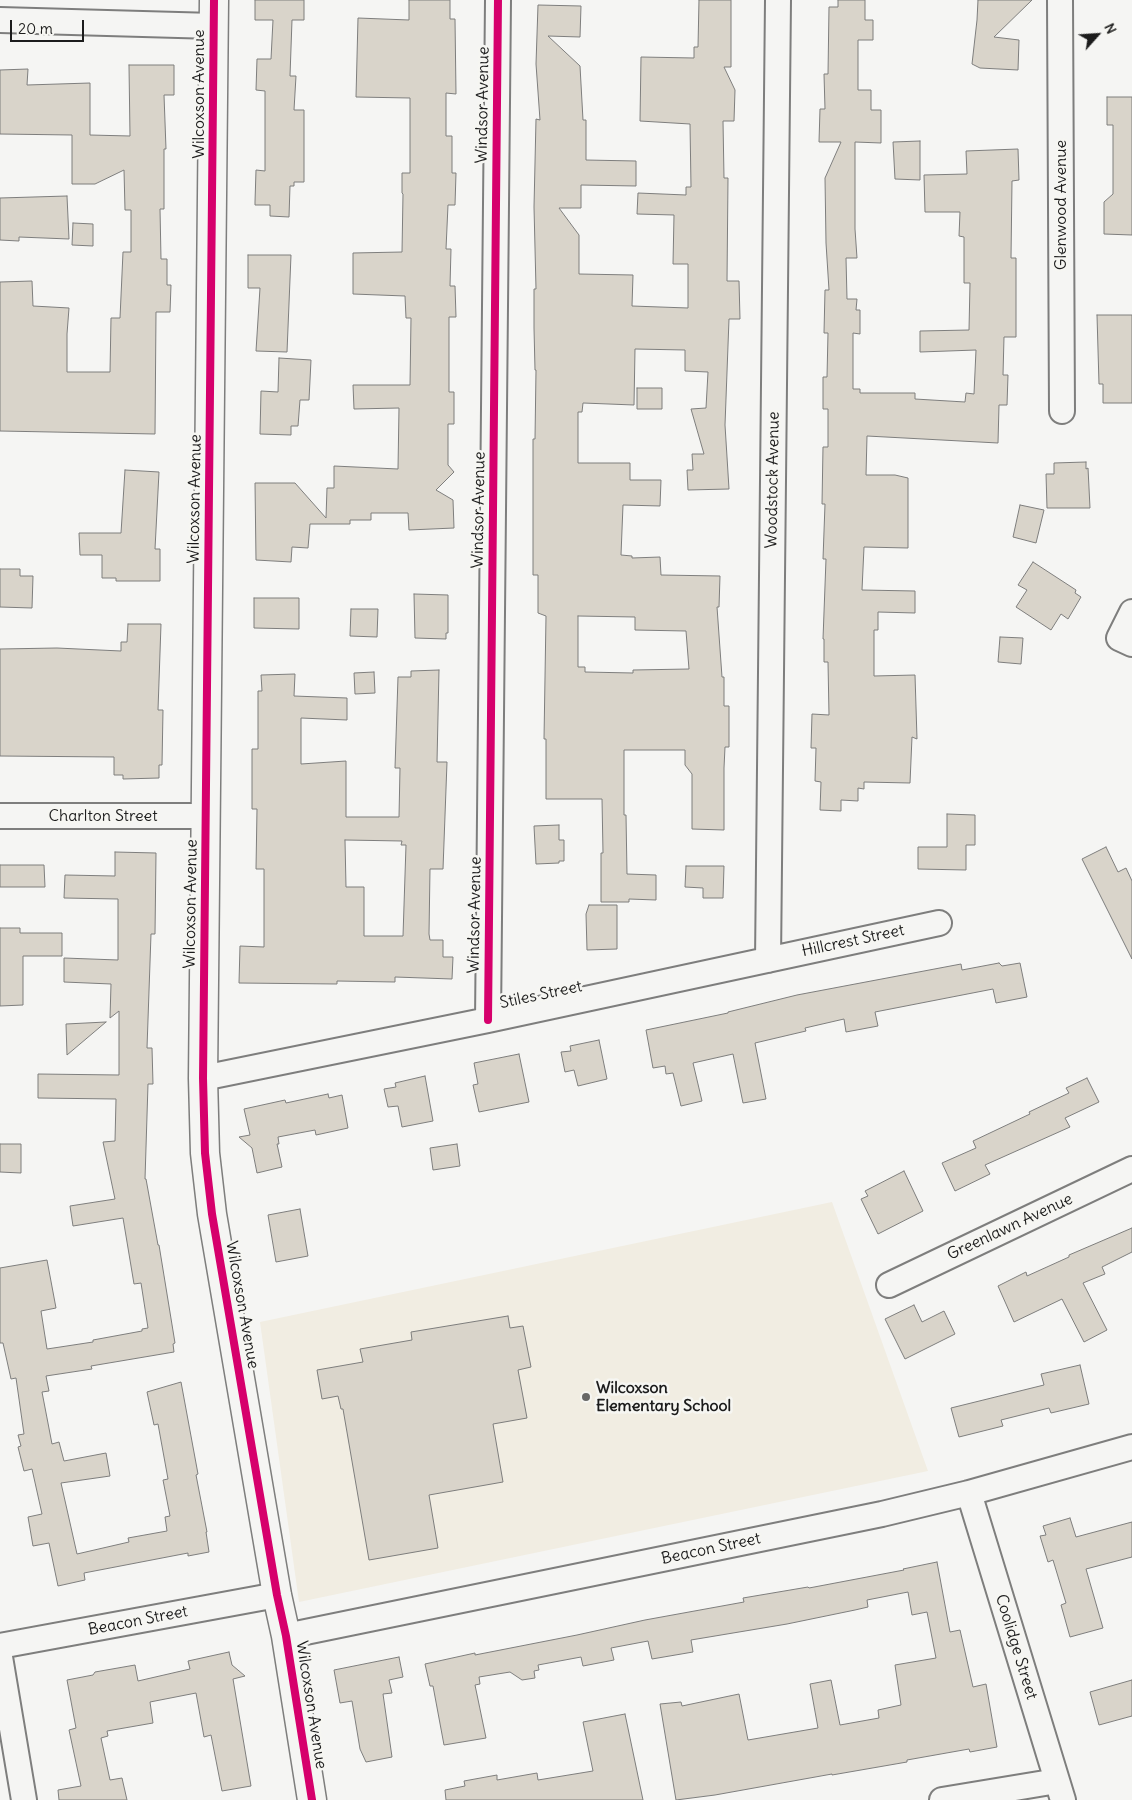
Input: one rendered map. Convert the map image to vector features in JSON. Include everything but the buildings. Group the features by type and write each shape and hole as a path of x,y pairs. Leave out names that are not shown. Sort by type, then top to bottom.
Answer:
{"street":[{"name":"Windsor Avenue","path":"488,1020 498,0"},
{"name":"Woodstock Avenue","path":"768,960 778,0"},
{"name":"Glenwood Avenue","path":"1060,0 1062,411"},
{"path":"0,20 214,13"},
{"name":"Wilcoxson Avenue","path":"214,13 203,1078 205,1153 212,1214 277,1595 286,1636 312,1800"},
{"path":"1126,641 1132,612"},
{"name":"Charlton Street","path":"0,816 206,816"},
{"name":"Hillcrest Street","path":"768,960 939,923"},
{"name":"Stiles Street","path":"203,1078 768,960"},
{"name":"Greenlawn Avenue","path":"889,1285 1132,1170"},
{"name":"Beacon Street","path":"286,1636 882,1514 969,1493 1132,1446"},
{"name":"Coolidge Street","path":"969,1493 1060,1791"},
{"name":"Beacon Street","path":"0,1646 277,1595"},
{"path":"0,1657 8,1751 24,1800"},
{"path":"942,1800 1060,1791"}],"shaded area":[{"name":"Wilcoxson Elementary School","path":"832,1202 928,1471 299,1602 260,1322"}],"cycle path":[{"path":"214,0 203,1078 205,1153 212,1214 277,1595 286,1636 312,1800"},
{"path":"488,1020 498,0"}],"place":[{"name":"Wilcoxson Elementary School","path":"586,1397"}]}
